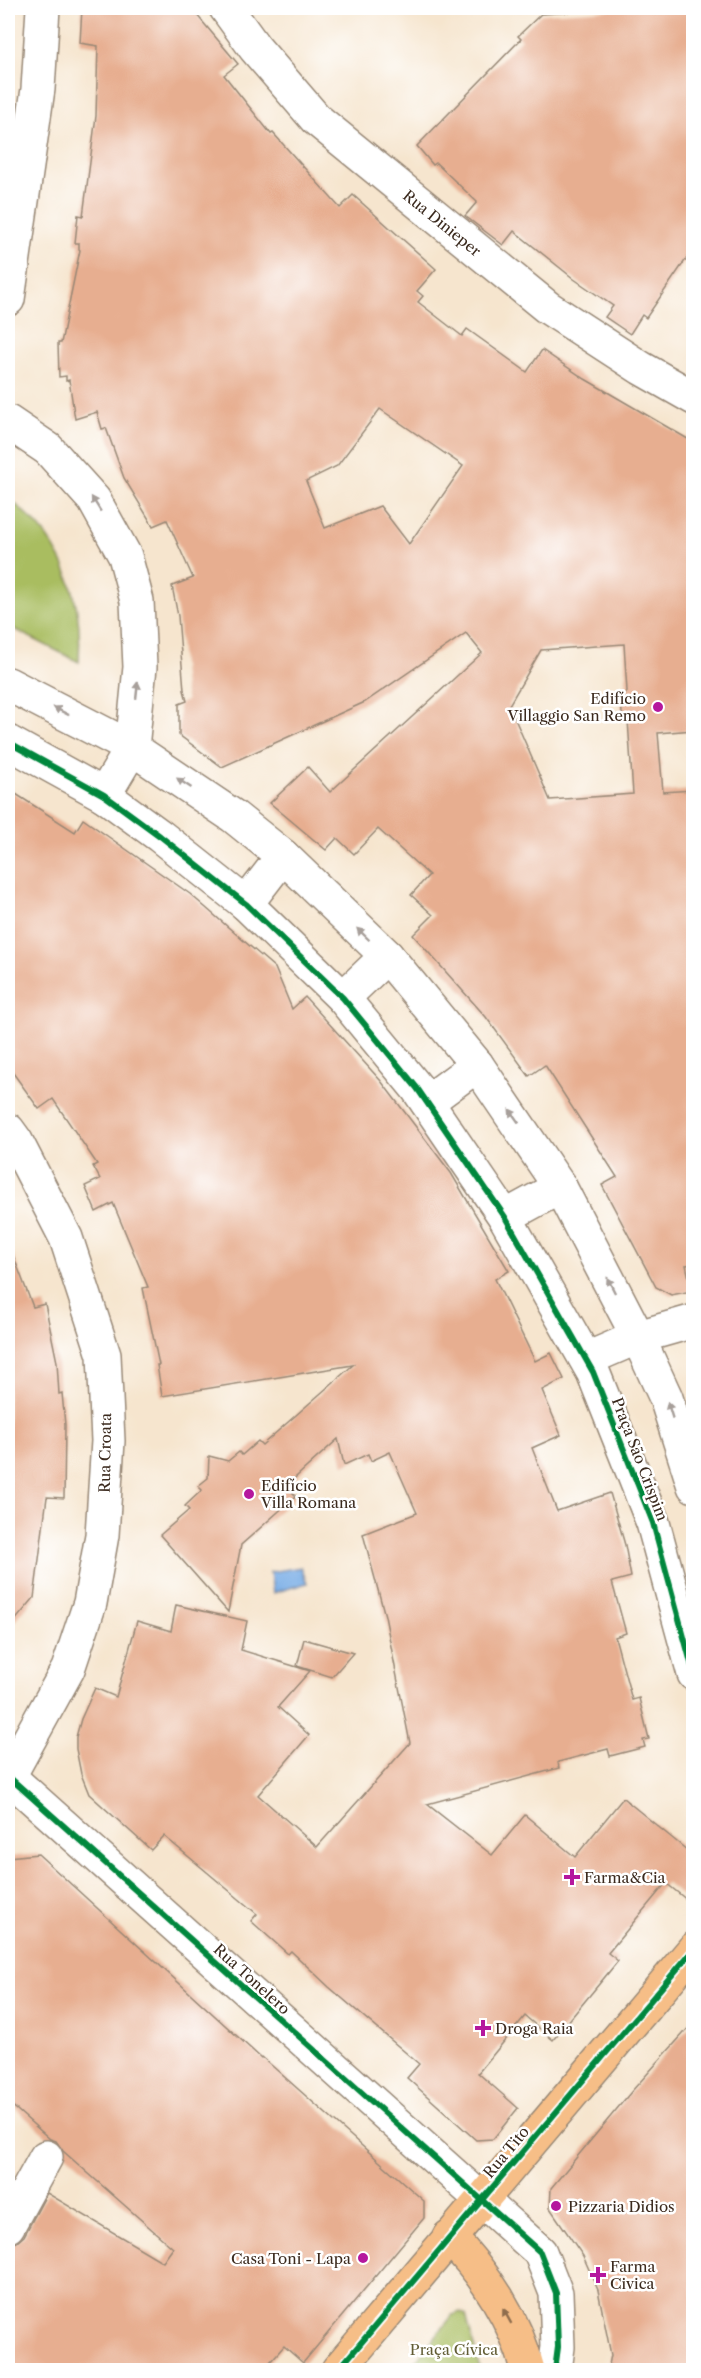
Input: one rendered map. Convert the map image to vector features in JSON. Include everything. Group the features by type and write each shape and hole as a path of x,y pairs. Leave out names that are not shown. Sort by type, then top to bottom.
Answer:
{"main road":[{"name":"Rua Tito","path":"338,2370 693,1949"},
{"path":"449,2237 469,2257 507,2316 520,2344 528,2370"}],"street":[{"path":"8,299 38,89 43,8"},
{"name":"Rua Dinieper","path":"226,8 255,48 316,119 547,307 693,398"},
{"path":"8,422 48,448 94,500 125,556 137,601 140,667 132,748 104,795"},
{"path":"8,684 132,748 233,816 283,856 387,956 477,1065 560,1187 638,1337 666,1398 693,1486"},
{"name":"Praça São Crispim","path":"8,742 104,795 246,904 343,998 427,1102 505,1217 587,1359 653,1523 693,1674"},
{"path":"246,904 283,856"},
{"path":"343,998 387,956"},
{"path":"427,1102 477,1065"},
{"name":"Rua Croata","path":"8,1130 16,1141 66,1238 104,1355 108,1441 102,1535 90,1603 68,1669 8,1777"},
{"path":"505,1217 560,1187"},
{"path":"587,1359 638,1337 693,1321"},
{"name":"Rua Tonelero","path":"8,1777 482,2199"},
{"path":"8,2226 46,2157"},
{"path":"482,2199 540,2252 556,2293 558,2347 555,2370"}],"green space":[{"path":"8,497 40,528 54,547 69,578 77,611 79,662 8,626"},
{"name":"Praça Cívica","path":"460,2312 466,2315 480,2370 408,2370 453,2315"}],"water":[{"path":"301,1567 307,1583 273,1593 270,1572"}],"building":[{"path":"82,8 191,8 238,64 224,75 271,134 273,133 340,208 353,195 436,269 417,291 423,296 418,302 462,336 467,329 527,372 542,350 585,379 693,442 693,730 658,733 663,792 693,790 693,1264 686,1265 692,1291 671,1295 656,1287 602,1185 617,1177 545,1065 529,1076 486,1017 413,935 433,915 411,895 429,875 378,829 354,854 337,838 326,850 270,803 308,767 330,792 482,653 466,633 365,702 222,767 179,735 179,704 187,701 184,690 178,616 172,586 193,578 167,520 153,526 124,478 106,428 102,429 97,412 75,419 69,380 66,381 66,376 59,377 58,343 61,343 80,250 79,243 75,243 78,215 83,216 96,116 98,46 80,43","holes":["380,409 463,466 409,544 380,506 325,528 306,481 337,466","624,644 627,691 621,701 622,714 628,720 633,794 550,800 509,705 541,650"]},
{"path":"642,8 693,8 693,249 646,318 642,315 630,334 605,317 613,306 574,279 514,231 503,245 465,216 477,202 436,163 433,165 417,146 521,39 518,36 541,14"},
{"path":"8,789 75,832 83,819 190,894 275,968 292,1009 305,997 381,1081 451,1173 509,1271 495,1279 535,1361 551,1353 564,1379 542,1390 561,1435 532,1448 557,1511 610,1493 625,1545 631,1577 612,1582 626,1633 615,1637 632,1700 639,1698 649,1739 643,1740 645,1747 610,1756 608,1749 558,1762 559,1768 427,1804 492,1855 525,1815 575,1857 623,1798 693,1855 693,1905 666,1883 608,1953 618,1961 553,2040 525,2016 478,2073 518,2108 493,2139 476,2140 407,2078 419,2064 329,1987 291,1951 288,1954 251,1921 257,1914 164,1836 151,1850 89,1794 81,1774 76,1737 81,1719 95,1688 116,1697 137,1621 171,1631 176,1605 247,1621 241,1650 310,1671 278,1707 309,1735 258,1795 317,1847 410,1743 385,1616 363,1534 417,1513 390,1452 371,1461 368,1454 344,1465 338,1439 286,1486 296,1496 241,1545 228,1612 160,1535 189,1510 185,1506 202,1490 198,1486 208,1478 209,1456 228,1461 239,1452 242,1455 258,1441 262,1445 353,1365 162,1396 157,1365 159,1365 143,1288 148,1287 113,1203 96,1212 85,1186 100,1179 93,1166 97,1164 53,1099 39,1109 8,1066"},
{"path":"10,1247 33,1307 45,1304 57,1362 59,1394 62,1393 65,1425 64,1498 47,1497 34,1598 8,1629 8,1248"},
{"path":"304,1639 353,1653 332,1677 297,1666"},
{"path":"38,1854 261,2058 424,2201 424,2218 303,2363 284,2346 263,2370 8,2370 8,2245 24,2236 47,2193 163,2262 173,2248 63,2151 56,2141 50,2139 8,2102 8,1857"},
{"path":"693,2023 693,2370 608,2370 611,2355 598,2290 583,2256 550,2208 551,2188 631,2092"}],"cycle path":[{"path":"8,742 104,795 246,904 343,998 417,1088 505,1217 593,1372 653,1523 694,1674"},
{"path":"8,1776 540,2252 556,2293 558,2347 555,2370"},
{"path":"338,2370 694,1949"}],"place":[{"name":"Edifício Villaggio San Remo","path":"658,707"},
{"name":"Edifício Villa Romana","path":"249,1494"},
{"name":"Farma&Cia","path":"572,1877"},
{"name":"Droga Raia","path":"483,2028"},
{"name":"Pizzaria Didios","path":"556,2206"},
{"name":"Casa Toni - Lapa","path":"363,2258"},
{"name":"Farma Civica","path":"598,2275"}]}
